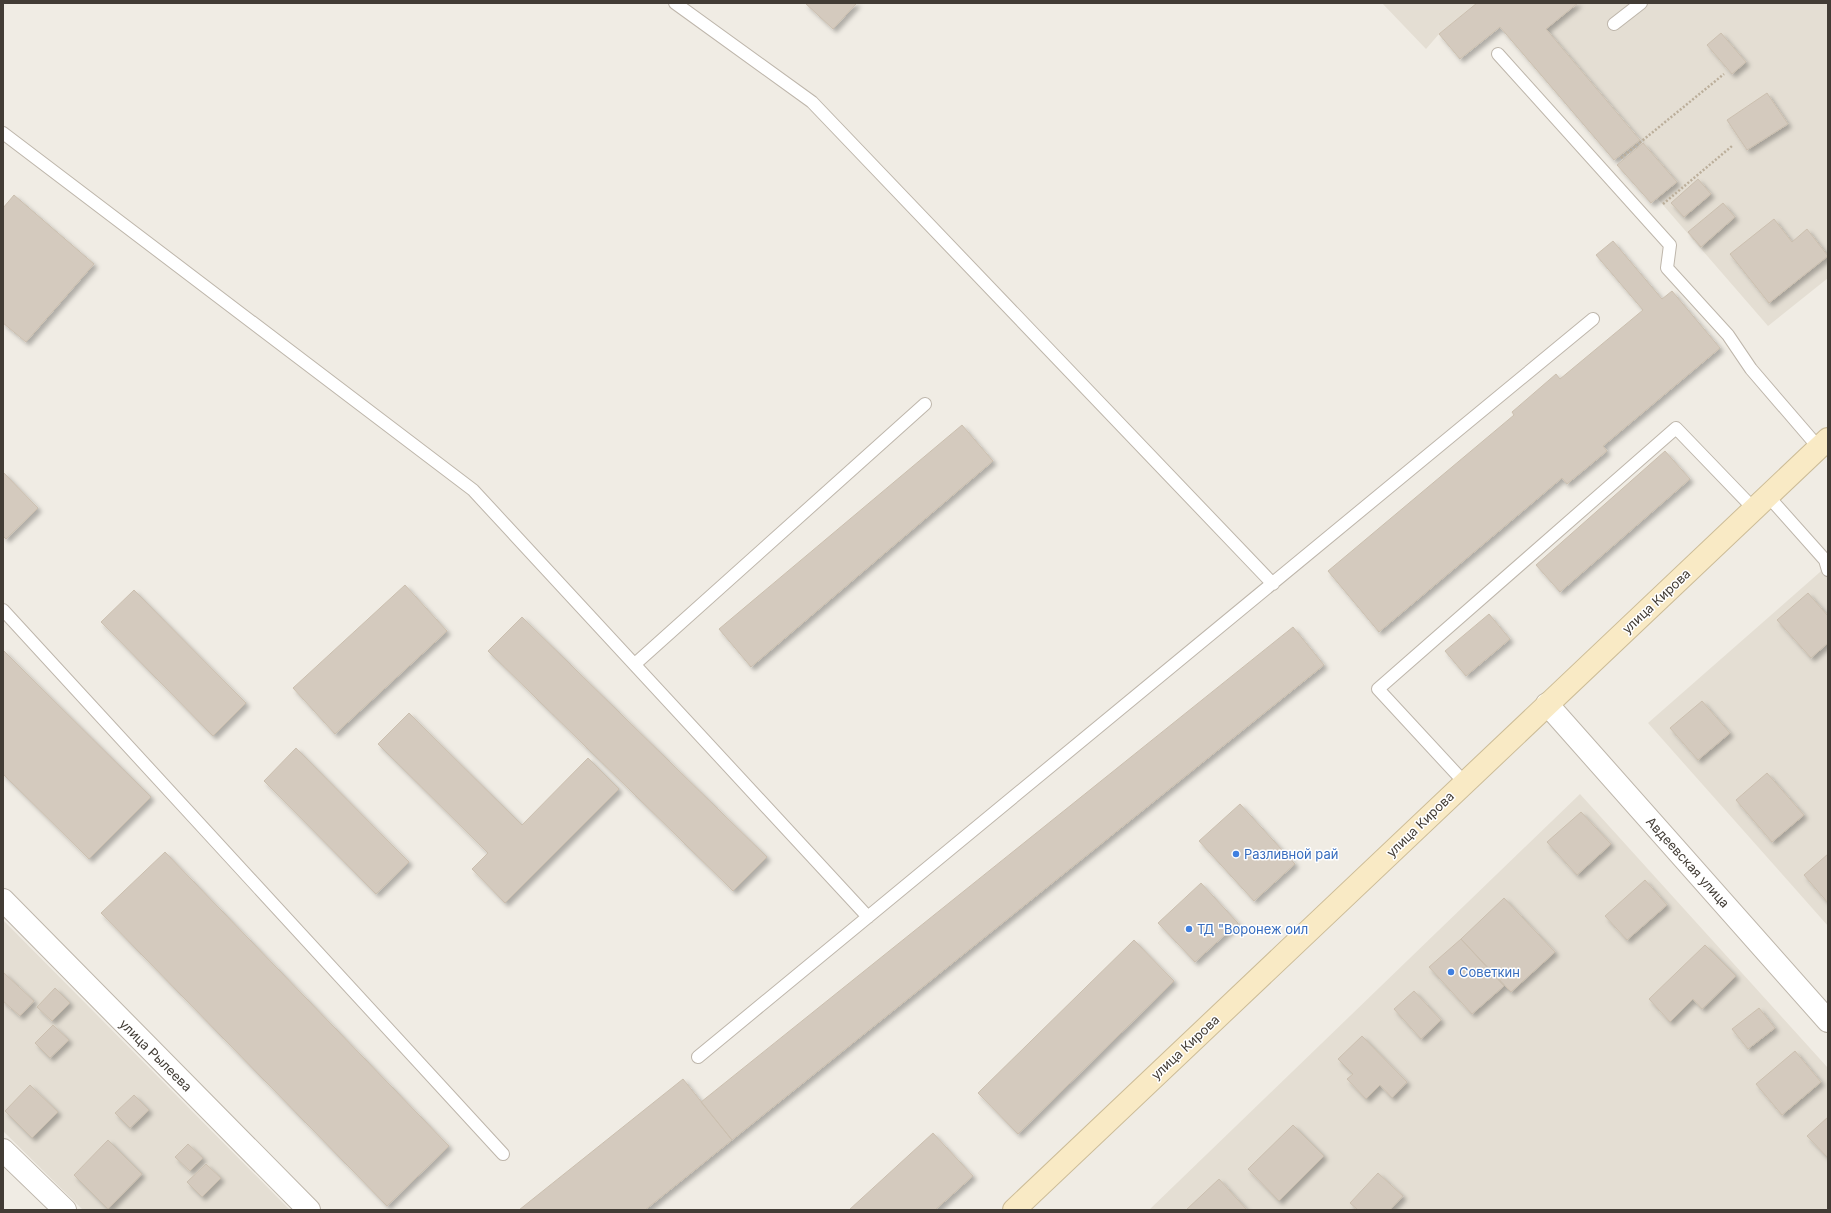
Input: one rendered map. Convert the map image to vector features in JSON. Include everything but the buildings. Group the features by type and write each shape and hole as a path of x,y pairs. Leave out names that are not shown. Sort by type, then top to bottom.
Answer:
{"main road":[{"name":"улица Кирова","path":"1014,1210 1823,443"}],"street":[{"name":"Авдеевская улица","path":"1547,704 1828,1021"},
{"name":"улица Рылеева","path":"3,900 309,1210"},
{"path":"3,1150 65,1210"}],"lane":[{"path":"675,3 812,102 1273,584"},
{"path":"1614,24 1641,3"},
{"path":"1498,54 1670,245 1667,268 1728,334 1751,369 1823,443"},
{"path":"3,133 473,490 868,917"},
{"path":"698,1057 1593,319"},
{"path":"635,664 925,404"},
{"path":"1464,782 1378,689 1676,428 1825,560 1828,570"},
{"path":"3,610 503,1154"}],"path":[{"path":"1604,172 1724,74"},
{"path":"1646,218 1732,146"}],"shaded area":[{"path":"1382,3 1477,3 1439,34 1426,49"},
{"path":"1578,3 1828,3 1828,278 1768,326 1657,198 1677,182 1546,29"},
{"path":"1828,565 1828,926 1648,723"},
{"path":"1580,794 1828,1068 1828,1210 1149,1210"},
{"path":"3,920 290,1210 83,1210 3,1131"}],"place":[{"name":"Разливной рай","path":"1236,854"},
{"name":"ТД \"Воронеж оил","path":"1189,929"},
{"name":"Советкин","path":"1451,972"}]}
